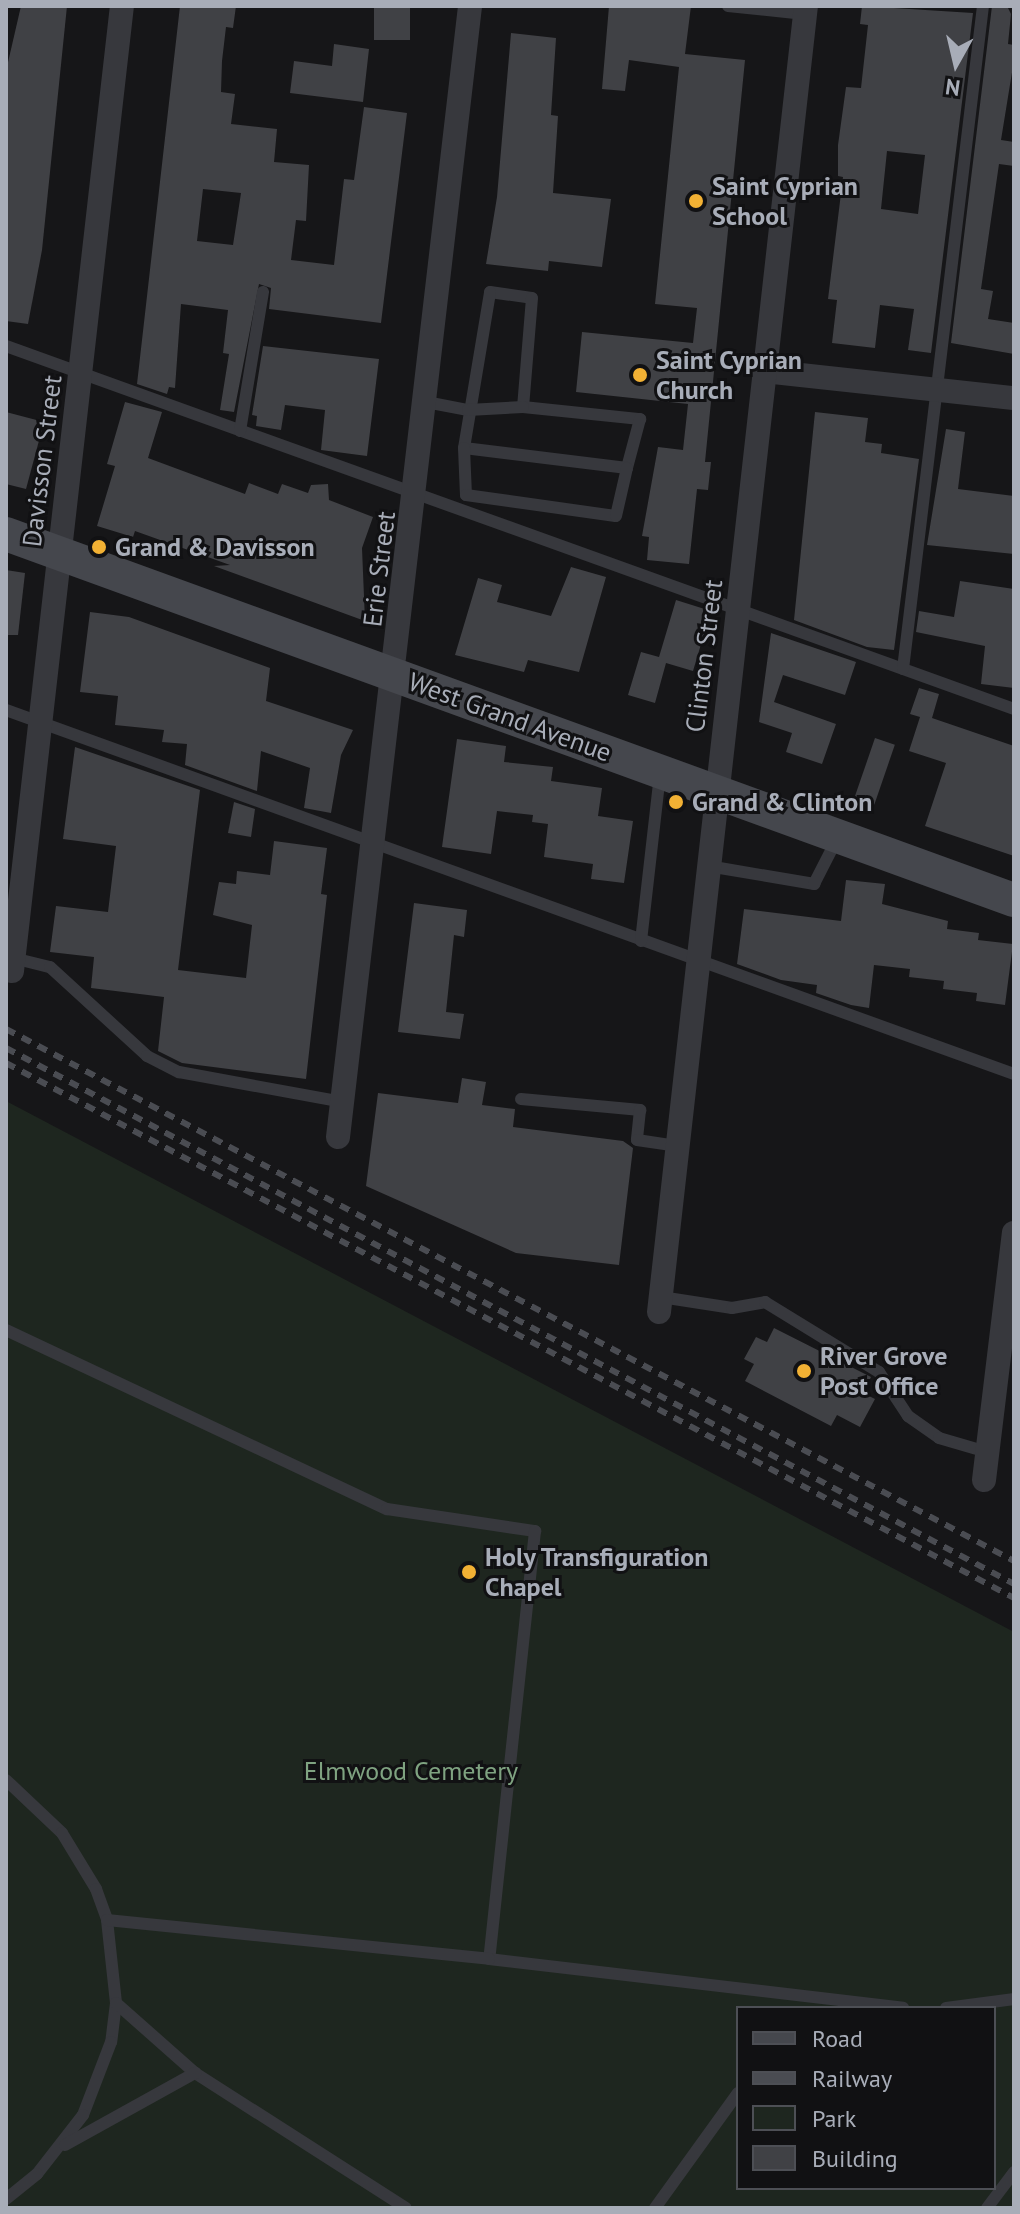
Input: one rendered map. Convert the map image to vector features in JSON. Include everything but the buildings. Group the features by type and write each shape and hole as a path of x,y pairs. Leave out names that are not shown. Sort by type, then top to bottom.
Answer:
{"main road":[{"name":"West Grand Avenue","path":"6,534 1014,900"}],"street":[{"name":"Davisson Street","path":"13,964 122,6"},
{"name":"Erie Street","path":"338,1137 395,674 470,6"},
{"name":"Clinton Street","path":"660,1305 806,10"},
{"path":"764,371 1014,398"},
{"path":"984,1480 1014,1233"}],"lane":[{"path":"728,6 806,10"},
{"path":"903,669 983,6"},
{"path":"240,431 263,292"},
{"path":"426,402 468,410 523,407 640,419 616,516 466,495 464,448 468,410 490,292 532,298 523,407"},
{"path":"6,346 1014,709"},
{"path":"464,448 627,468"},
{"path":"6,710 1014,1074"},
{"path":"641,941 660,772"},
{"path":"708,866 814,884 839,836"},
{"path":"13,964 50,967 147,1056 179,1072 342,1102"},
{"path":"521,1099 640,1110 637,1140 677,1146"},
{"path":"660,1305 732,1308 765,1302 879,1372 908,1416 939,1438 987,1452"},
{"path":"6,1330 387,1509 535,1531 489,1959"},
{"path":"6,1780 62,1833 81,1860 107,1920 116,2003 100,2080 61,2148"},
{"path":"107,1920 489,1959 887,2006"},
{"path":"800,2006 807,1996"},
{"path":"961,2006 1014,1999"},
{"path":"116,2003 195,2073 406,2208"},
{"path":"6,2199 61,2148 195,2073"},
{"path":"655,2208 736,2096"},
{"path":"987,2208 1014,2172"}],"green space":[{"name":"Elmwood Cemetery","path":"6,1101 1014,1632 1014,2208 6,2208"}],"railway":[{"path":"6,1029 1014,1561"},
{"path":"6,1048 1014,1584"},
{"path":"6,1063 1014,1598"}],"place":[{"name":"Saint Cyprian School","path":"696,201"},
{"name":"Saint Cyprian Church","path":"640,375"},
{"name":"Grand & Davisson","path":"99,547"},
{"name":"Grand & Clinton","path":"676,802"},
{"name":"River Grove Post Office","path":"804,1371"},
{"name":"Holy Transfiguration Chapel","path":"469,1572"}]}
